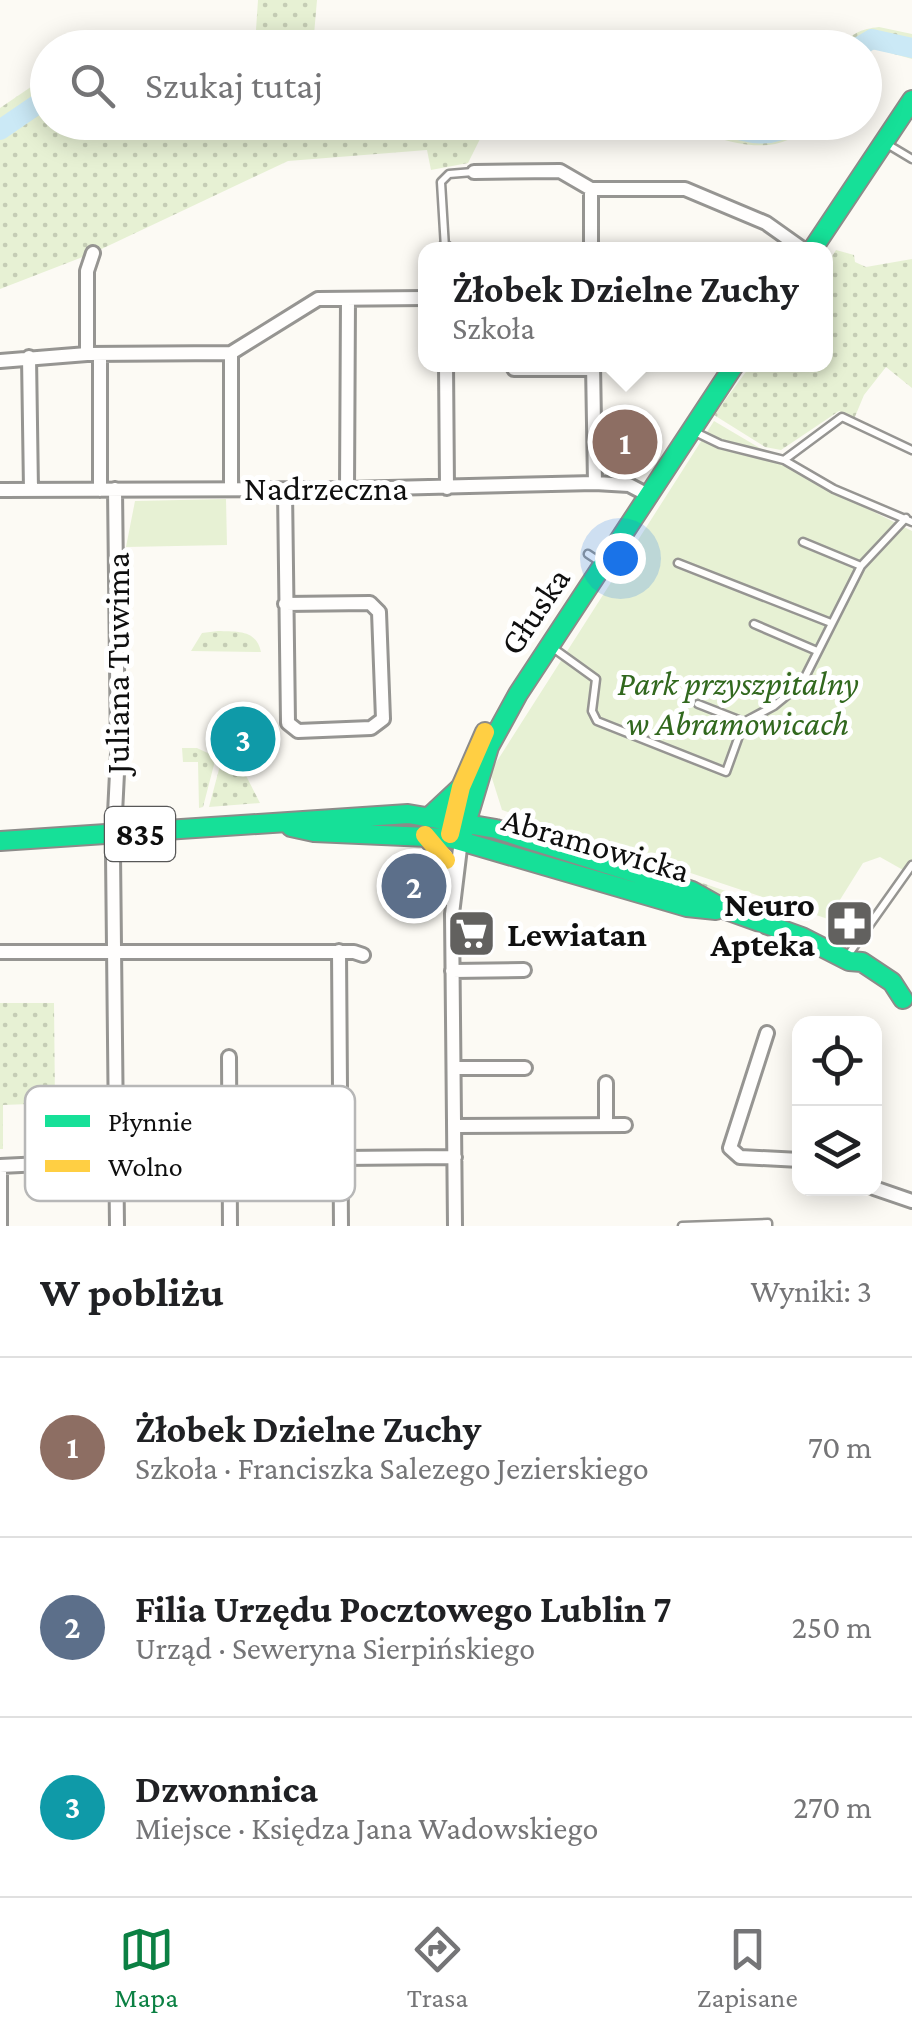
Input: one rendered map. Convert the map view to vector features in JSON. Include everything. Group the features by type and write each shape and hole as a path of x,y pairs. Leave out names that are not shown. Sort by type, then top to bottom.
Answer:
{"main road":[{"path":"817,242 912,100"},
{"name":"Głuska","path":"458,830 461,787 480,741 518,694 730,372"},
{"name":"Głuska","path":"458,830 489,748 518,694"},
{"path":"430,816 461,787"},
{"name":"835","path":"0,840 114,836 397,814 430,816 458,830"},
{"name":"835","path":"279,825 314,832 425,835 458,830"},
{"name":"Abramowicka","path":"458,830 687,907 726,910 802,937 847,960 862,962 892,982 908,1002"},
{"path":"425,835 446,860"}],"street":[{"path":"474,172 560,171 592,189 675,188 701,194 766,223 793,242"},
{"path":"591,242 592,189"},
{"path":"93,254 87,271 100,490"},
{"path":"0,361 94,354 231,353 318,299 418,298"},
{"path":"348,299 348,489"},
{"path":"231,353 231,488"},
{"path":"29,357 32,490"},
{"path":"446,372 446,488"},
{"path":"593,372 595,483"},
{"name":"Nadrzeczna","path":"0,490 285,490 595,483 629,485 650,496"},
{"name":"Juliana Tuwima","path":"116,489 116,1086"},
{"path":"285,490 286,604 288,723 298,731 372,728 383,719 379,612 370,603 286,604"},
{"path":"452,914 446,860 458,830"},
{"path":"456,1226 452,914 458,830"},
{"path":"0,952 363,955"},
{"path":"339,952 340,1086"},
{"path":"452,970 524,970"},
{"path":"767,1033 730,1148 740,1157 792,1160"},
{"path":"229,1057 229,1086"},
{"path":"454,1068 525,1068"},
{"path":"606,1083 606,1125"},
{"path":"454,1126 625,1124"},
{"path":"355,1159 455,1158"},
{"path":"0,1226 0,1166 25,1165"},
{"path":"882,1191 912,1201"},
{"path":"230,1201 230,1226"}],"lane":[{"path":"884,142 912,158"},
{"path":"445,242 441,182 449,174 474,172"},
{"path":"784,460 842,417 912,450"},
{"path":"550,646 596,679 592,711 597,721 726,772 744,722 774,706 802,683 861,566 909,520 834,489 784,460 720,444 692,430"},
{"path":"803,542 861,566"},
{"path":"588,554 605,565"},
{"path":"678,562 832,623"},
{"path":"754,624 817,651"},
{"path":"698,704 744,722"},
{"path":"847,960 912,865"},
{"path":"682,1226 768,1226"}],"green space":[{"path":"258,0 317,0 314,30 256,30"},
{"path":"879,27 912,34 912,59 882,51 882,30 864,30"},
{"path":"30,88 30,140 480,140 468,163 431,170 427,150 288,161 93,253 0,289 0,108"},
{"path":"724,140 786,140 762,145"},
{"path":"836,250 854,255 855,262 866,267 912,259 912,388 886,367 864,395 854,419 839,411 781,450 765,447 714,415 746,372 833,372"},
{"name":"Park przyszpitalny w Abramowicach","path":"714,421 834,492 912,531 912,875 880,857 863,863 828,919 502,810 490,772"},
{"path":"226,499 227,545 126,547 135,501"},
{"path":"202,633 250,636 261,652 191,651"},
{"path":"182,748 197,748 216,757 203,807 199,808 198,762 183,762"},
{"path":"222,758 238,760 260,803 209,807"},
{"path":"505,816 776,908 744,903 503,820"},
{"path":"0,1003 54,1003 55,1086 25,1086 25,1104 3,1105 0,1149"}],"waterway":[{"path":"882,41 912,48"},
{"path":"0,130 30,109"}],"traffic: fast":[{"path":"817,242 912,100"},
{"path":"462,837 489,747 518,694 730,372"},
{"path":"430,816 461,787"},
{"path":"0,841 408,814 496,829 692,891 726,910 802,937 849,961 862,962 892,982 903,999"},
{"path":"291,827 314,832 450,838 687,907 716,910"}],"traffic: slow":[{"path":"450,834 461,787 485,732"},
{"path":"425,835 446,860"}],"place":[{"name":"Żłobek Dzielne Zuchy","path":"625,442"},
{"name":"Dzwonnica","path":"243,739"},
{"name":"Filia Urzędu Pocztowego Lublin 7","path":"414,886"},
{"name":"Neuro Apteka","path":"850,924"},
{"name":"Lewiatan","path":"472,934"}]}
